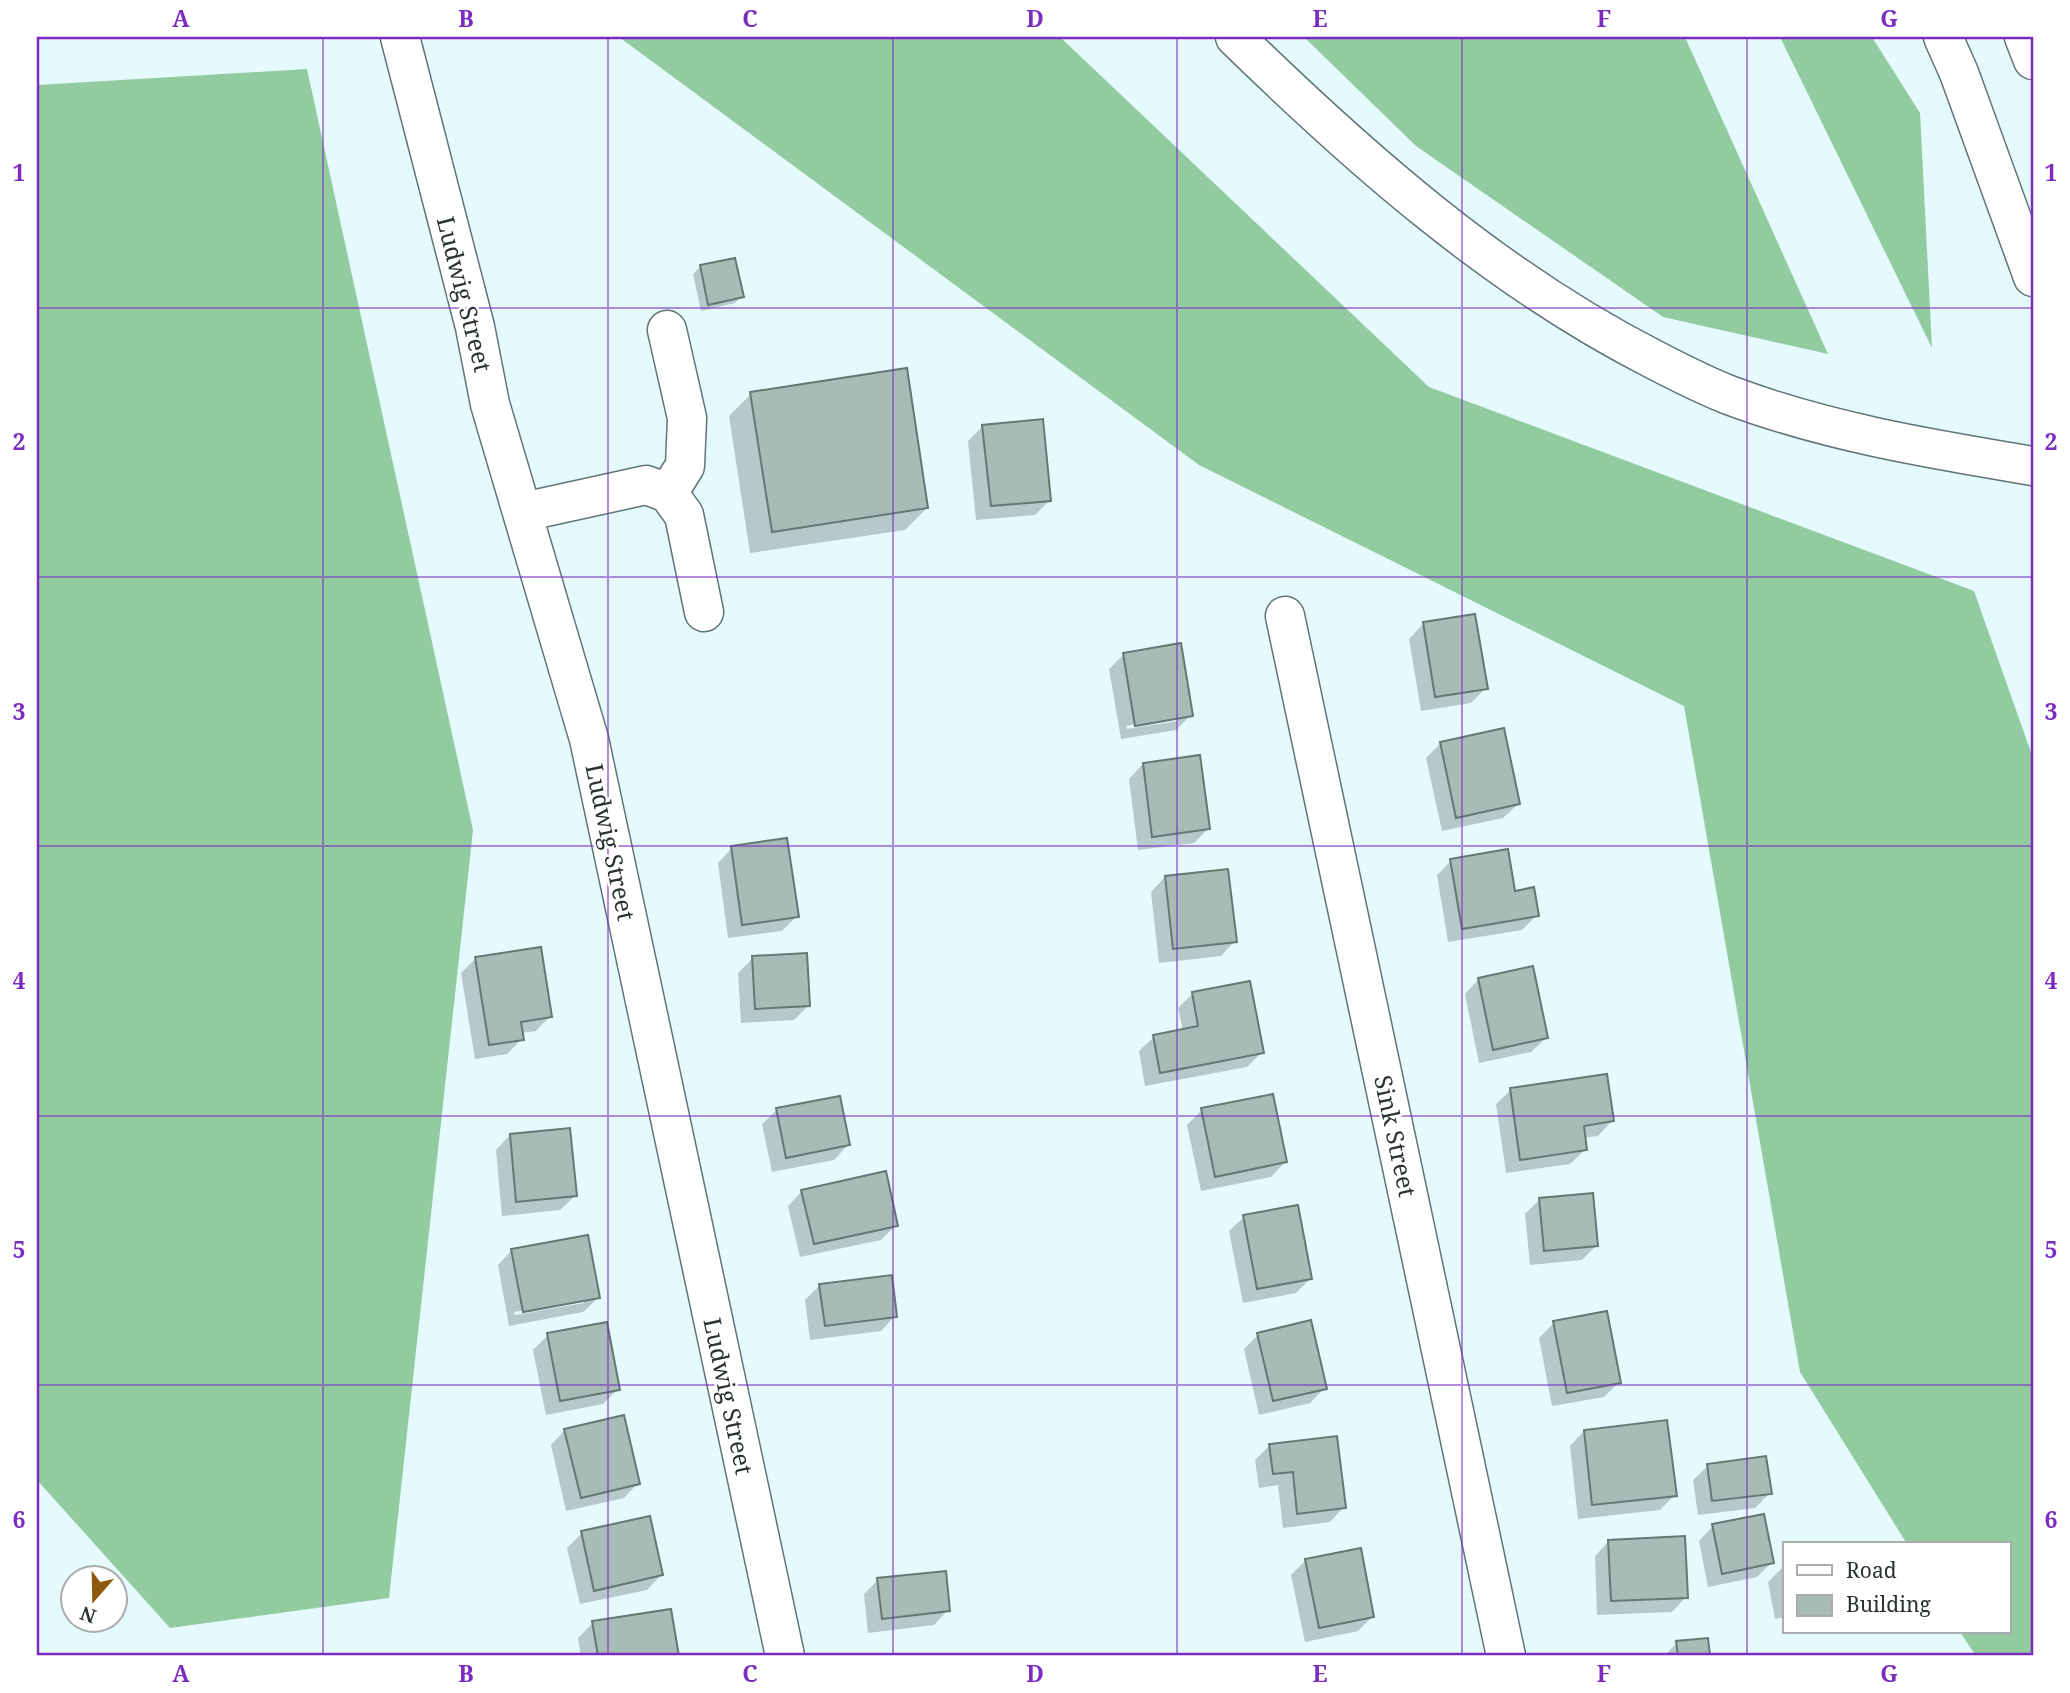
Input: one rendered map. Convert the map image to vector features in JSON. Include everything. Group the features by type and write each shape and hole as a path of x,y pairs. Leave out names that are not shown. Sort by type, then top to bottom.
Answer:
{"main road":[{"name":"Ludwig Street","path":"400,37 475,327 490,404 589,739 785,1656"},
{"path":"1235,37 1286,87 1401,188 1511,272 1626,345 1728,395 1775,410 1932,450 2033,466"},
{"path":"1943,37 1959,73 2033,277"},
{"path":"2024,37 2033,61"},
{"path":"667,330 687,418 685,466 668,493"},
{"path":"523,512 646,485 668,493 684,515 704,612"},
{"name":"Sink Street","path":"1285,616 1506,1656"}],"green space":[{"path":"619,37 1060,37 1429,387 1974,591 2033,758 2033,1656 1976,1656 1961,1634 2010,1634 2010,1542 1906,1542 1800,1372 1684,706 1199,465"},
{"path":"1304,37 1685,37 1828,354 1663,317 1416,146"},
{"path":"1780,37 1872,37 1920,113 1932,348"},
{"path":"307,69 473,830 389,1598 170,1628 130,1583 130,1564 112,1564 37,1480 37,85"}],"building":[{"path":"735,258 744,297 708,305 700,265"},
{"path":"907,368 928,508 772,532 750,392"},
{"path":"1043,419 1051,501 991,506 982,425"},
{"path":"1475,614 1488,689 1435,697 1423,622"},
{"path":"1181,643 1193,716 1135,726 1123,653"},
{"path":"1504,728 1520,804 1456,818 1440,742"},
{"path":"1200,755 1210,829 1152,837 1143,763"},
{"path":"787,838 799,917 742,925 731,846"},
{"path":"1508,849 1515,891 1534,887 1539,916 1462,929 1450,859"},
{"path":"1228,869 1237,942 1173,949 1165,876"},
{"path":"541,947 552,1017 521,1022 524,1040 489,1045 475,957"},
{"path":"807,953 810,1006 755,1009 752,956"},
{"path":"1533,966 1548,1038 1493,1050 1478,978"},
{"path":"1250,981 1264,1053 1160,1073 1153,1035 1198,1026 1192,992"},
{"path":"1607,1074 1614,1121 1584,1126 1587,1150 1520,1160 1510,1088"},
{"path":"1273,1094 1287,1162 1215,1177 1201,1108"},
{"path":"840,1096 850,1145 786,1158 776,1108"},
{"path":"570,1128 577,1196 516,1202 510,1134"},
{"path":"886,1171 898,1226 814,1244 801,1190"},
{"path":"1593,1193 1598,1246 1544,1251 1539,1198"},
{"path":"1298,1205 1312,1279 1257,1289 1243,1215"},
{"path":"588,1235 600,1298 523,1312 511,1249"},
{"path":"892,1275 897,1317 825,1326 819,1284"},
{"path":"1607,1311 1621,1383 1567,1393 1553,1321"},
{"path":"1311,1320 1327,1389 1273,1401 1257,1333"},
{"path":"607,1322 620,1390 560,1401 547,1333"},
{"path":"624,1415 640,1484 581,1498 564,1429"},
{"path":"1667,1420 1677,1496 1592,1505 1584,1430"},
{"path":"1337,1436 1346,1508 1297,1514 1293,1472 1273,1474 1269,1444"},
{"path":"1766,1456 1772,1494 1712,1501 1707,1464"},
{"path":"1764,1514 1774,1563 1722,1574 1712,1524"},
{"path":"650,1516 663,1575 594,1591 581,1531"},
{"path":"1685,1536 1688,1598 1611,1601 1608,1540"},
{"path":"1361,1548 1374,1617 1319,1628 1305,1559"},
{"path":"946,1571 950,1611 882,1619 877,1578"},
{"path":"671,1609 679,1656 598,1656 592,1621"},
{"path":"1708,1638 1710,1656 1678,1656 1676,1641"}]}
